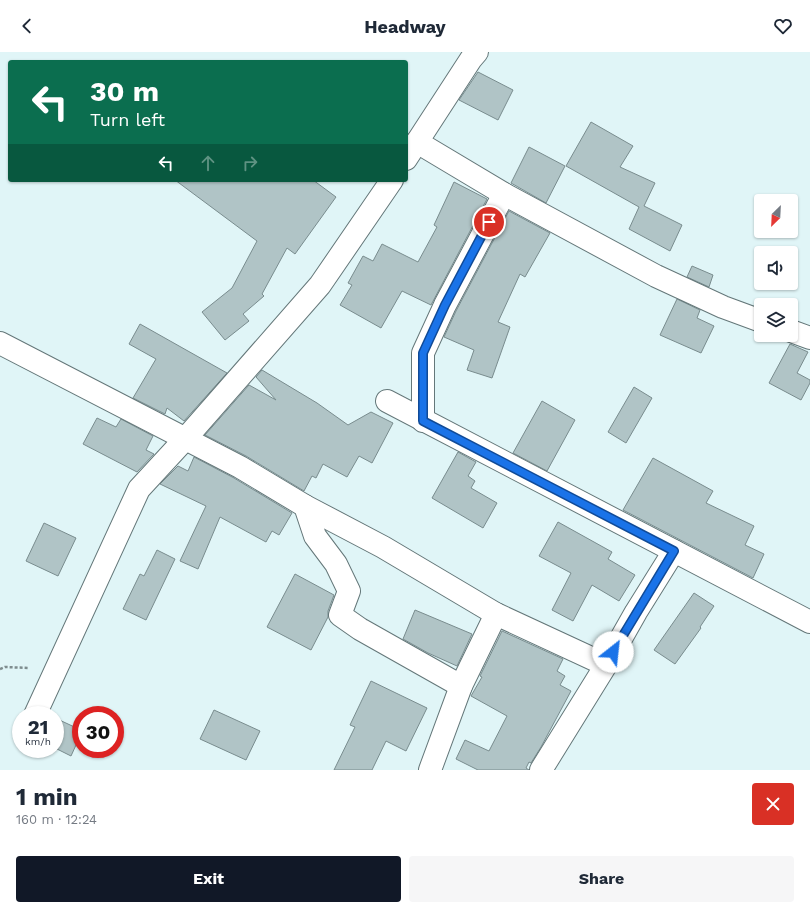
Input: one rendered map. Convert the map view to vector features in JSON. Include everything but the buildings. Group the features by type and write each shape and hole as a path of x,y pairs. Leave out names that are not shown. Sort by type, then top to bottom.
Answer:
{"street":[{"path":"477,52 411,150 504,194 656,276 723,307 754,318"},
{"path":"39,706 139,489 186,438 320,285 391,182"},
{"path":"423,421 423,353 445,305 504,194"},
{"path":"798,334 810,338"},
{"path":"0,343 240,467 305,506 383,547 496,614 606,665"},
{"path":"387,401 810,622"},
{"path":"305,506 315,536 336,564 348,591 340,615 462,686"},
{"path":"541,770 674,551"},
{"path":"430,770 462,686 496,614"}],"route":[{"path":"489,222 445,305 423,353 423,421 674,551 613,652"}]}
